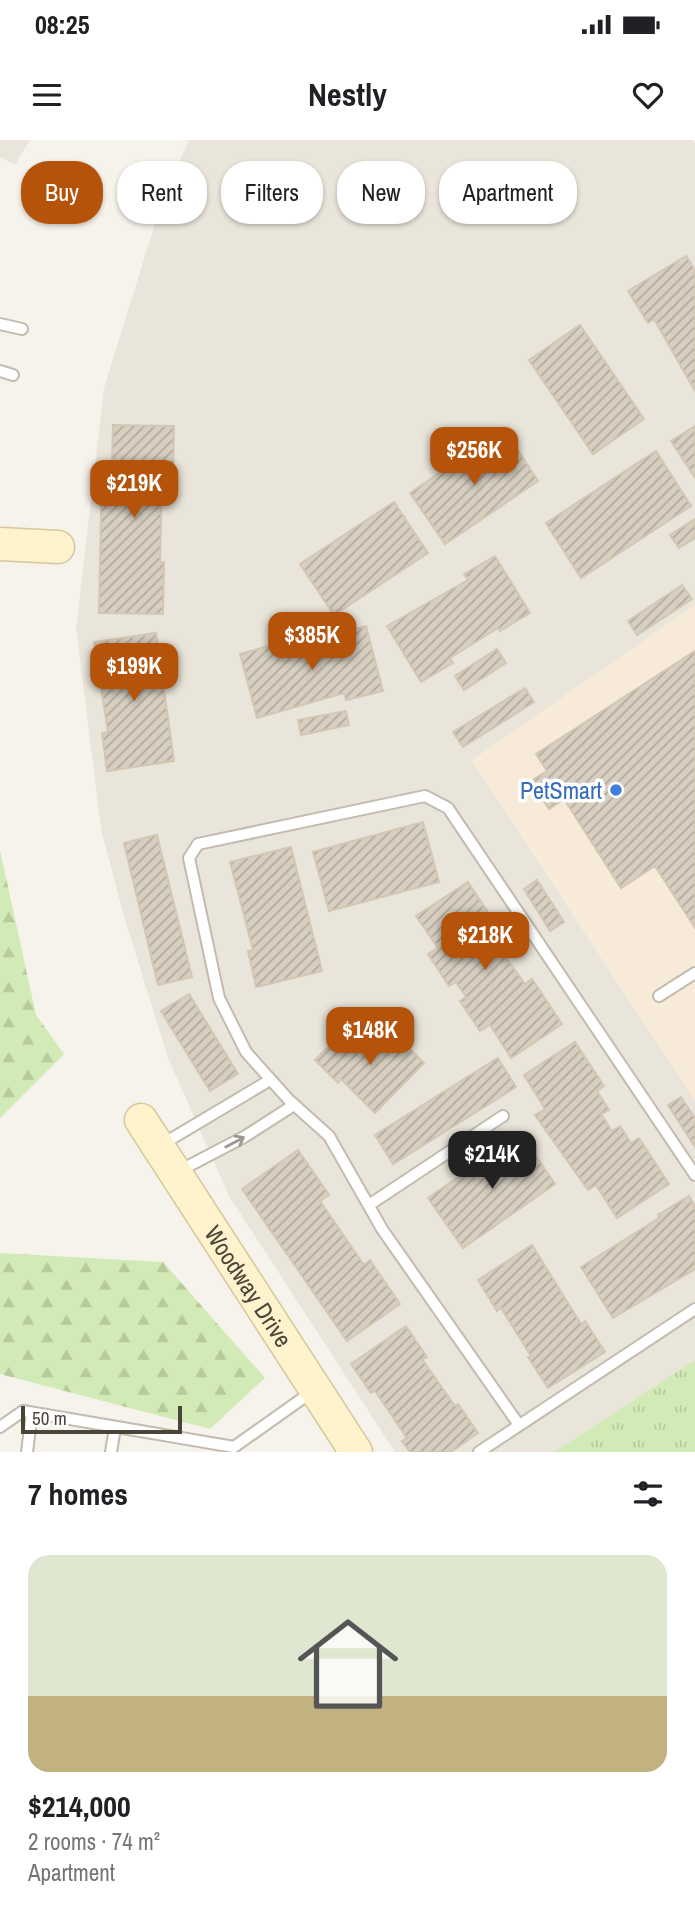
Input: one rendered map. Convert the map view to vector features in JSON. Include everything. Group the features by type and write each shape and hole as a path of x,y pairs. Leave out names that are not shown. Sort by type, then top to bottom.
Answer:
{"street":[{"path":"0,544 58,547"},
{"name":"Woodway Drive","path":"141,1120 356,1452"}],"lane":[{"path":"0,324 23,329"},
{"path":"0,371 13,375"},
{"path":"519,1425 382,1229 328,1136 294,1105 246,1052 219,998 189,858 198,844 425,796 448,808 695,1175"},
{"path":"659,996 695,973"},
{"path":"158,1147 270,1080"},
{"path":"175,1173 244,1137 294,1105"},
{"path":"369,1205 503,1116"},
{"path":"479,1452 695,1310"},
{"path":"0,1427 23,1411 234,1447 315,1389"},
{"path":"27,1452 32,1413"},
{"path":"111,1452 115,1428"}],"shaded area":[{"path":"0,140 30,140 15,165 0,157"},
{"path":"189,140 693,140 695,143 695,605 472,761 695,1100 695,1360 554,1452 395,1452 229,1196 168,1058 123,913 101,829 76,629 104,388 155,224 207,224 207,161 180,161"},
{"path":"695,605 695,1100 472,760"}],"green space":[{"path":"0,850 36,1015 64,1054 0,1118"},
{"path":"0,1253 163,1262 265,1378 210,1429 0,1374"},
{"path":"695,1360 695,1452 554,1452"}],"building":[{"path":"686,256 695,270 695,391 654,319 648,323 628,291"},
{"path":"580,325 644,419 593,454 529,360"},
{"path":"113,425 174,426 173,481 162,481 160,562 164,562 163,614 99,613 102,465 112,465"},
{"path":"695,426 695,478 671,441"},
{"path":"504,429 538,481 445,544 410,493"},
{"path":"656,451 691,506 581,578 546,523"},
{"path":"394,502 428,553 334,615 300,564"},
{"path":"695,519 695,538 679,548 670,535"},
{"path":"495,556 530,613 500,631 498,628 450,658 453,663 421,682 387,626 468,580 464,574"},
{"path":"682,585 692,599 637,635 628,621"},
{"path":"366,626 383,691 346,700 344,693 257,718 240,654 276,644 278,651"},
{"path":"156,633 174,761 107,771 102,733 108,732 94,642"},
{"path":"497,649 506,663 464,690 455,676"},
{"name":"PetSmart","path":"695,651 695,928 655,866 621,888 564,799 549,809 531,781 547,771 536,754"},
{"path":"525,688 534,702 463,747 453,732"},
{"path":"346,711 349,725 301,735 298,720"},
{"path":"423,822 439,882 329,911 313,852"},
{"path":"157,835 192,977 158,985 124,843"},
{"path":"291,847 322,971 256,987 248,951 253,950 230,862"},
{"path":"537,880 564,922 550,931 524,889"},
{"path":"468,882 497,926 488,932 525,984 532,979 562,1024 511,1058 490,1025 480,1031 460,1001 466,997 456,982 449,986 428,954 438,948 416,916"},
{"path":"189,994 238,1074 210,1091 161,1011"},
{"path":"344,1031 357,1044 370,1031 388,1050 399,1038 424,1063 375,1113 341,1079 338,1083 315,1060"},
{"path":"575,1042 604,1086 597,1091 609,1110 601,1114 612,1131 620,1126 631,1143 639,1138 669,1184 617,1218 596,1185 588,1190 535,1115 545,1109 524,1075"},
{"path":"498,1058 516,1087 393,1164 375,1135"},
{"path":"681,1097 695,1118 695,1147 668,1105"},
{"path":"521,1134 555,1184 463,1248 428,1198"},
{"path":"298,1150 329,1195 320,1201 364,1265 370,1260 400,1304 347,1341 242,1189"},
{"path":"689,1196 695,1206 695,1269 613,1318 581,1267"},
{"path":"532,1245 581,1324 585,1321 605,1352 548,1388 501,1308 497,1311 478,1280"},
{"path":"406,1326 427,1357 422,1359 478,1433 451,1452 410,1452 402,1441 407,1438 375,1391 371,1393 351,1364"}],"place":[{"name":"PetSmart","path":"616,790"}]}
